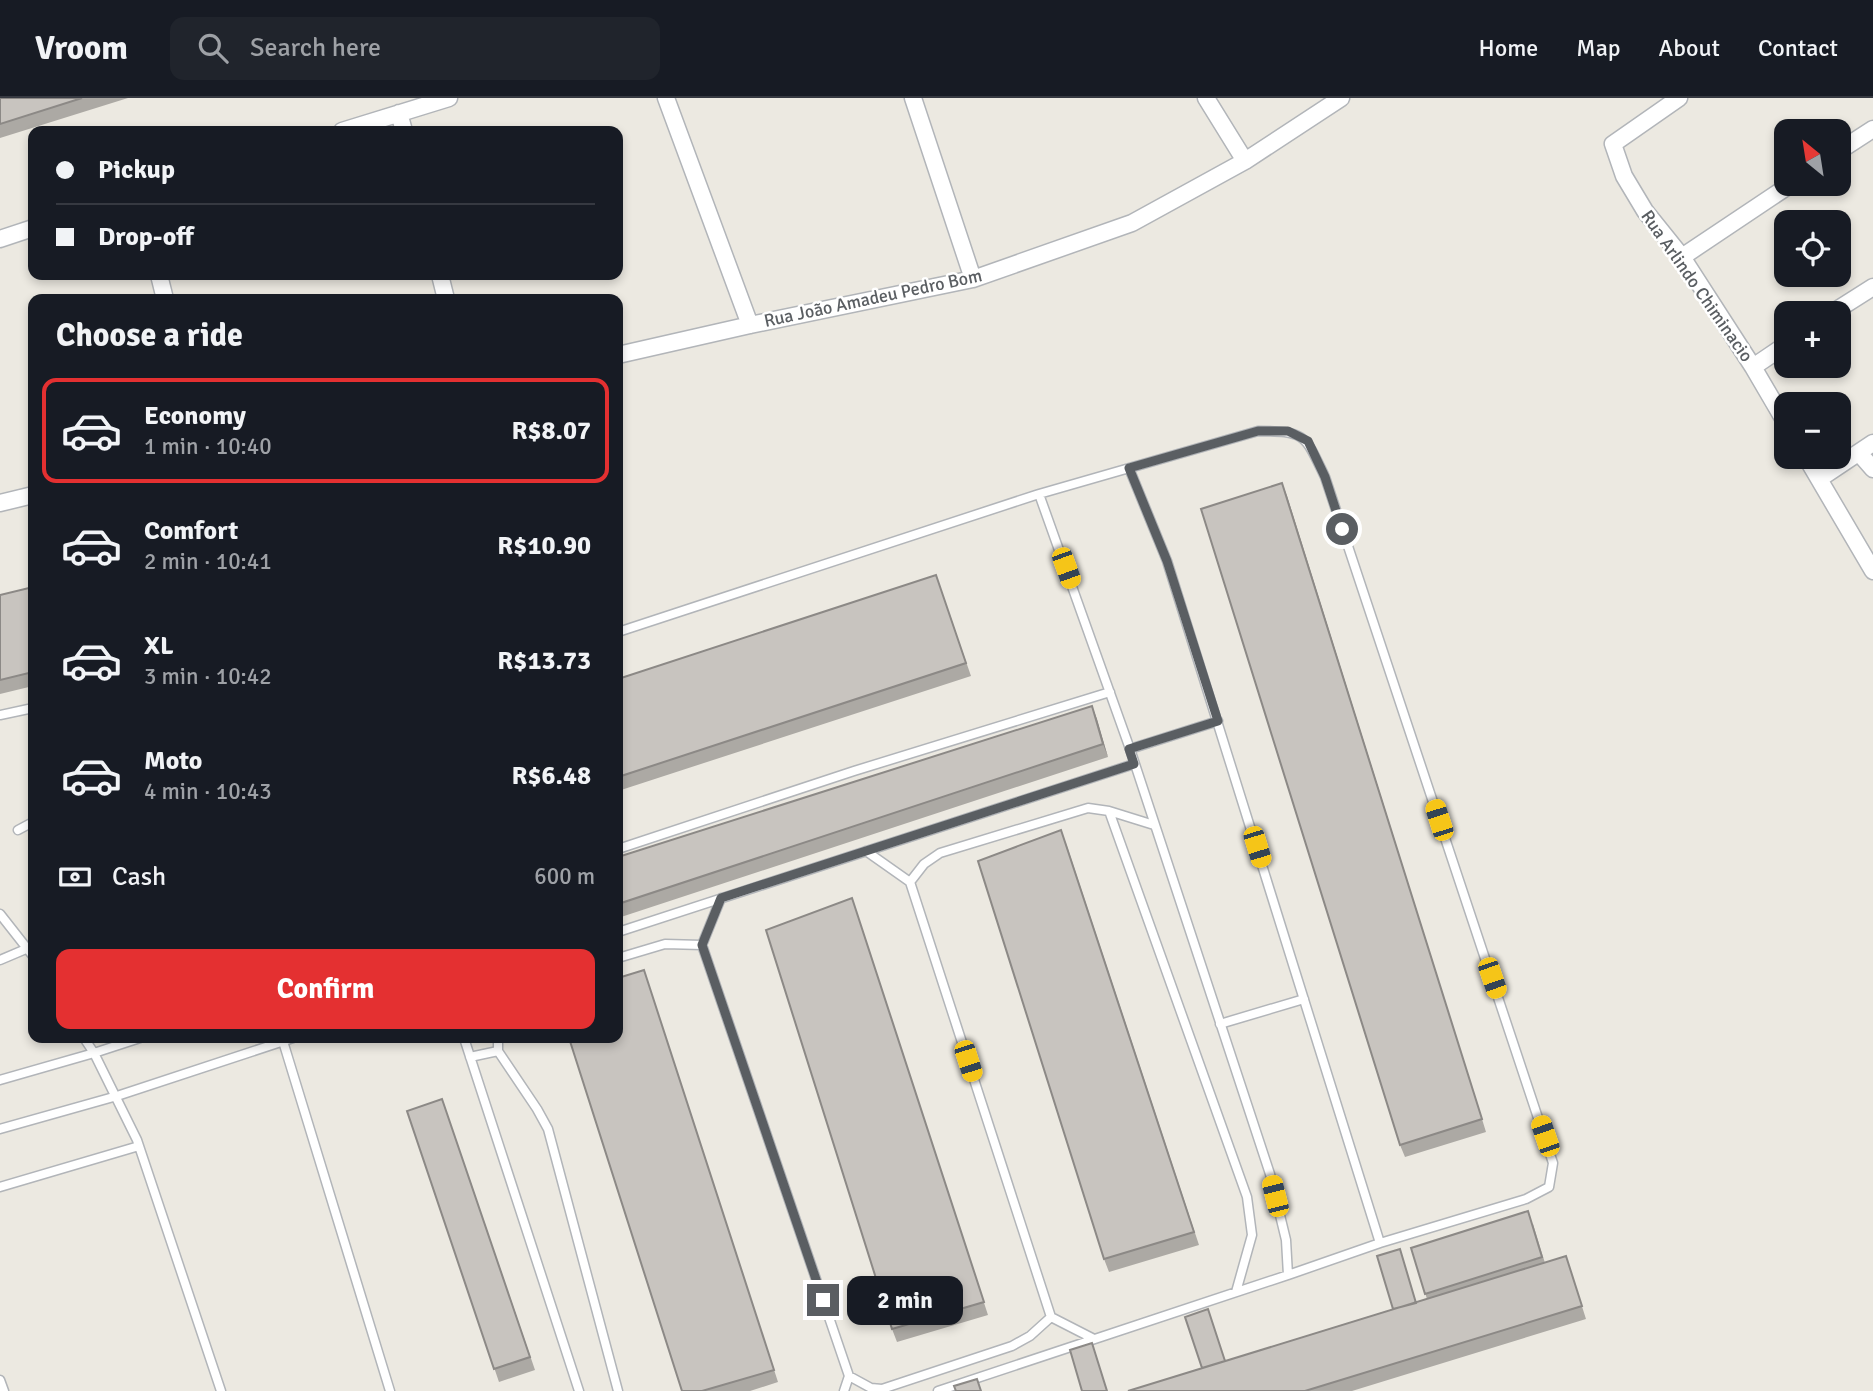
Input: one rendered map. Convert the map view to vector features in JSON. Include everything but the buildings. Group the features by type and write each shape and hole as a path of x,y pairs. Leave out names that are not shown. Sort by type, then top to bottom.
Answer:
{"street":[{"path":"358,126 449,98"},
{"path":"666,98 750,325"},
{"path":"913,98 973,279"},
{"path":"1206,98 1245,161"},
{"name":"Rua João Amadeu Pedro Bom","path":"623,354 973,279 1132,223 1245,161 1341,98"},
{"name":"Rua Arlindo Chiminacio","path":"1679,98 1613,144 1624,176 1645,211 1682,257 1774,403"},
{"path":"399,113 403,126"},
{"path":"1852,143 1873,129"},
{"path":"1682,257 1774,195"},
{"path":"0,239 28,230"},
{"path":"1851,301 1873,287"},
{"path":"1753,367 1774,353"},
{"path":"1819,479 1873,443"},
{"path":"1859,453 1873,469"},
{"path":"1813,469 1873,571"},
{"path":"0,503 28,496"}],"lane":[{"path":"623,630 1039,494 1258,431 1288,431 1308,441 1325,477 1553,1163 1549,1187 1526,1199 1380,1243 938,1391"},
{"path":"1129,468 1167,561 1380,1243"},
{"path":"1039,494 1110,692 1270,1174 1286,1240 1288,1275"},
{"path":"623,847 854,771 1110,692"},
{"path":"0,715 28,709"},
{"path":"1129,749 1218,721"},
{"path":"623,930 1134,764"},
{"path":"910,882 924,864 940,853 1088,808 1110,811 1154,824"},
{"path":"1110,811 1247,1198 1252,1236 1236,1292"},
{"path":"18,830 28,825"},
{"path":"866,851 910,882 1051,1317 1094,1339"},
{"path":"721,898 702,945 849,1376 844,1391"},
{"path":"0,914 28,944"},
{"path":"623,957 665,944 702,945"},
{"path":"0,960 28,948"},
{"path":"1220,1024 1304,999"},
{"path":"87,1043 117,1096 139,1146 221,1391"},
{"path":"0,1080 125,1043"},
{"path":"0,1129 117,1096 271,1043"},
{"path":"284,1043 390,1391"},
{"path":"466,1043 579,1391"},
{"path":"498,1043 498,1051 548,1129 618,1391"},
{"path":"470,1057 498,1051"},
{"path":"0,1187 139,1146"},
{"path":"849,1376 871,1388 883,1389 1012,1346 1030,1336 1051,1317"},
{"path":"0,1380 4,1391"}],"route":[{"path":"823,1300 702,945 721,898 1134,764 1129,749 1218,721 1167,561 1129,468 1258,431 1288,431 1308,441 1325,477 1342,529"}]}
